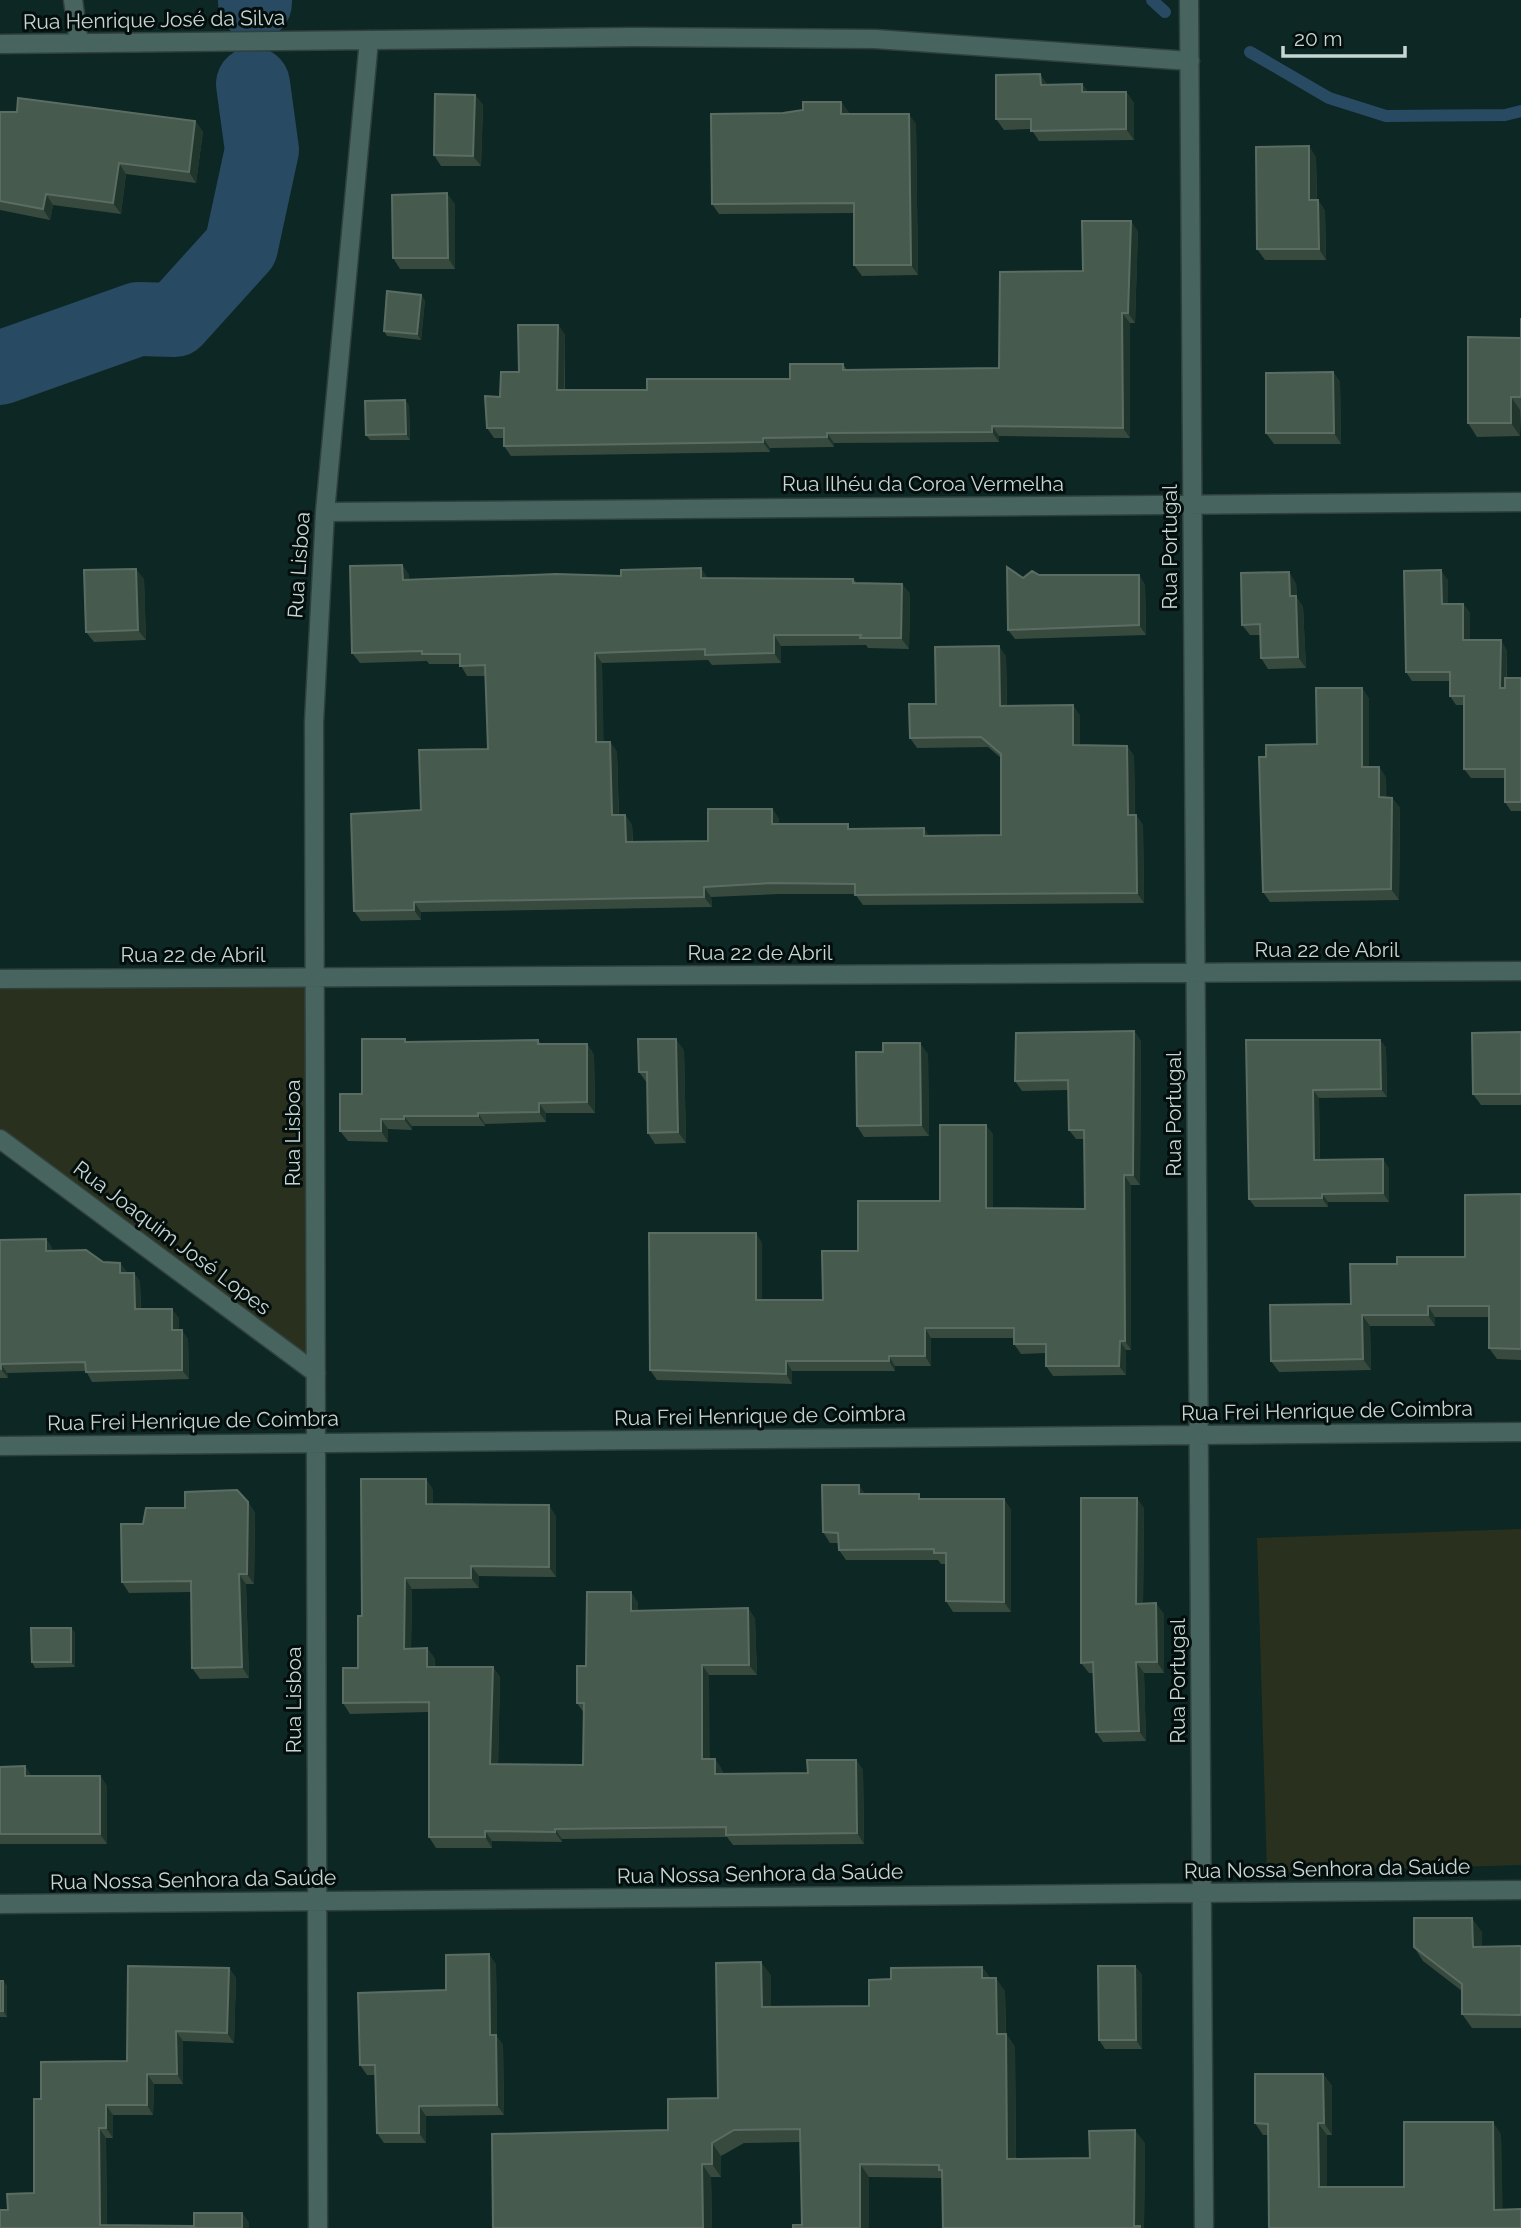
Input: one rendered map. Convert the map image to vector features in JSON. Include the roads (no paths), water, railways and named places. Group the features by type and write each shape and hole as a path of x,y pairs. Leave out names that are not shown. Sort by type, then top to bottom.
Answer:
{"street":[{"path":"73,0 79,43"},
{"name":"Rua Portugal","path":"1189,0 1204,2228"},
{"name":"Rua Henrique José da Silva","path":"0,44 875,39 1190,61"},
{"name":"Rua Lisboa","path":"318,2228 314,722 325,512 369,40"},
{"name":"Rua Ilhéu da Coroa Vermelha","path":"325,512 1521,502"},
{"name":"Rua 22 de Abril","path":"0,979 1521,971"},
{"name":"Rua Joaquim José Lopes","path":"0,1139 316,1373"},
{"name":"Rua Frei Henrique de Coimbra","path":"0,1446 1521,1432"},
{"name":"Rua Nossa Senhora da Saúde","path":"0,1904 1521,1890"}],"waterway":[{"path":"1152,0 1165,12"},
{"path":"1250,52 1329,98 1386,116 1505,115 1521,111"},
{"path":"0,368 138,319 175,320 241,247 262,150 253,84"}]}
